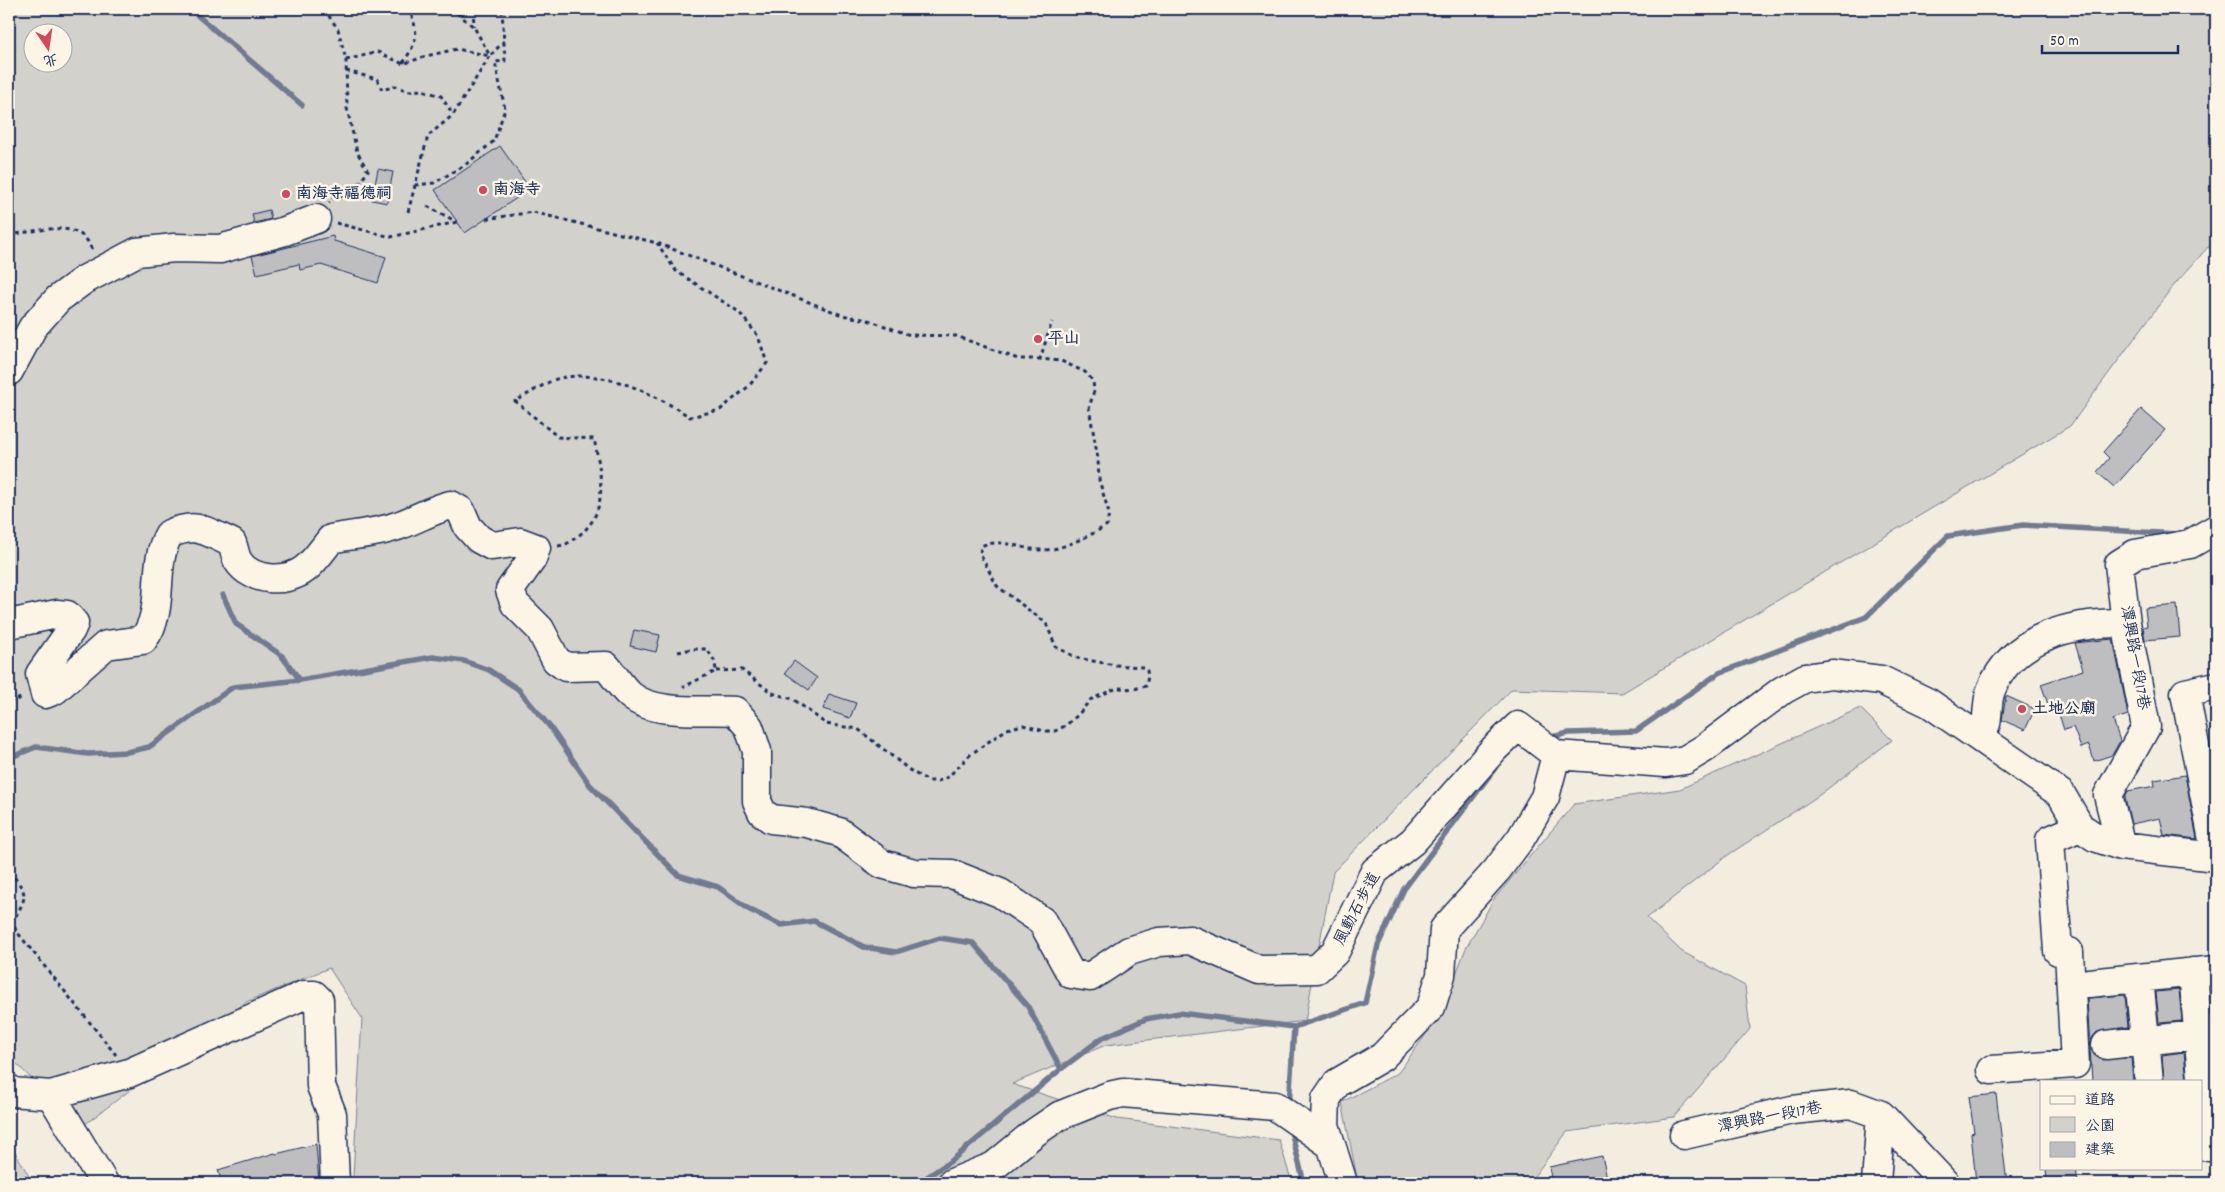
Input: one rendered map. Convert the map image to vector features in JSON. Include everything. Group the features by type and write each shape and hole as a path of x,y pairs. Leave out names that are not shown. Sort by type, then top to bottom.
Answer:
{"street":[{"path":"9,371 33,326 58,299 84,280 137,252 174,248 220,249 285,231 316,218"},
{"path":"9,624 57,614 67,615 74,623 40,674 45,694 55,690 106,645 143,640 151,630 157,600 159,556 170,534 186,527 200,528 232,543 238,561 248,571 273,579 287,578 305,569 331,539 367,534 399,525 451,505 461,511 468,527 479,539 492,546 520,542 536,548"},
{"name":"潭興路一段17巷","path":"2121,846 2108,795 2146,727 2126,624 2119,564 2135,554 2190,544 2216,529"},
{"name":"風動石步道","path":"536,548 532,559 510,590 515,604 540,629 556,660 566,667 606,666 631,696 642,702 677,711 735,711 749,727 757,750 758,800 762,812 771,819 807,823 838,832 882,864 914,873 952,874 1000,893 1042,921 1072,974 1090,976 1129,951 1159,942 1190,940 1259,970 1317,969 1335,952 1375,871 1413,841 1494,749 1518,726 1556,755"},
{"path":"1986,724 1990,692 2007,662 2040,639 2073,626 2103,623 2126,624"},
{"path":"1342,1183 1325,1125 1326,1099 1338,1083 1382,1057 1431,1007 1441,975 1444,928 1497,870 1521,838 1545,797 1556,755 1666,763 1686,760 1783,690 1805,678 1832,674 1881,680 1929,703 2061,794 2080,827 2095,837 2121,846 2216,856 2207,759 2185,694 2216,686"},
{"path":"1991,1070 2075,1064 2069,952 2058,951 2050,840 2080,827"},
{"path":"2089,983 2204,971 2207,1034 2208,1147"},
{"path":"2139,978 2149,1080"},
{"path":"9,1089 11,1092 51,1095 130,1072 304,995 314,995 320,1000 321,1086 332,1114 335,1183"},
{"path":"2106,1045 2207,1034"},
{"path":"952,1183 994,1166 1058,1116 1109,1096 1123,1093 1278,1108 1331,1145"},
{"path":"51,1095 104,1183"},
{"name":"潭興路一段17巷","path":"1684,1135 1792,1110 1851,1104 1882,1115 1945,1183"},
{"path":"1876,1183 1882,1115"}],"path":[{"path":"324,9 338,29 346,60 347,108 357,152 368,171 352,194 332,198 316,218 391,237 457,222 427,206"},
{"path":"402,64 416,42 413,20 409,9"},
{"path":"452,9 474,27 490,56"},
{"path":"473,9 474,27"},
{"path":"415,185 434,183 465,165 494,141 506,109 495,62 504,61 502,9"},
{"path":"408,212 428,136 453,115 490,56 504,40"},
{"path":"346,60 378,52 402,64 457,49 490,56"},
{"path":"346,71 377,79 382,90 396,86 408,92 422,90 441,96 453,115"},
{"path":"486,219 533,212 657,243 842,315 868,320 910,336 956,336 1018,359 1061,361 1085,372 1093,381 1094,391 1089,408 1098,458 1099,480 1109,513 1107,525 1070,543 1044,550 996,542 981,546 980,554 997,586 1046,623 1056,647 1077,658 1115,665 1142,667 1147,671 1146,686 1134,689 1117,688 1090,700 1078,715 1065,726 1055,731 1044,731 1023,725 1007,729 971,754 948,777 938,781 930,781 912,772 858,729 826,724 794,699 772,693 742,670 716,671 697,682 679,688"},
{"path":"9,235 63,228 78,232 90,246 91,256"},
{"path":"536,548 565,545 588,529 600,504 601,474 594,439 558,437 515,401 558,378 586,377 619,382 665,401 690,417 720,410 749,386 767,363 758,336 740,312 676,271 657,243"},
{"path":"1040,359 1052,322"},
{"path":"678,652 692,649 707,649 716,662 716,671"},
{"path":"9,871 23,888 25,898 12,923 17,932 130,1072"}],"green space":[{"path":"9,9 2216,9 2216,238 2170,290 2070,426 1622,693 1512,689 1333,872 1305,1021 1106,1045 1012,1084 1117,1119 1279,1140 1292,1183 349,1183 353,1177 362,1018 329,968 246,1002 80,1128 9,1056"},
{"path":"1860,708 1892,740 1818,796 1728,855 1647,918 1681,951 1745,986 1750,1029 1674,1117 1567,1132 1529,1183 1358,1183 1342,1102 1398,1073 1441,1013 1466,948 1494,899 1574,804 1680,789"},
{"path":"9,1146 15,1152 33,1183 9,1183"}],"building":[{"name":"南海寺","path":"500,146 530,189 465,233 435,190"},
{"path":"378,169 393,172 387,203 372,200"},
{"path":"269,210 271,219 254,223 252,214"},
{"path":"333,236 334,241 386,257 378,283 321,265 300,270 299,264 257,274 252,256"},
{"path":"2141,409 2165,430 2114,487 2097,472 2109,458 2103,452"},
{"path":"2177,605 2180,637 2145,640 2143,627 2147,626 2145,608"},
{"path":"634,630 660,635 656,652 630,646"},
{"path":"2113,639 2128,715 2113,720 2120,741 2112,755 2094,761 2089,745 2081,748 2073,727 2064,730 2058,711 2051,713 2041,684 2083,670 2075,643"},
{"path":"794,661 817,678 809,690 785,673"},
{"path":"829,694 856,703 850,718 823,709"},
{"path":"2006,696 2035,709 2025,730 2002,720"},
{"path":"2185,775 2197,839 2164,835 2160,818 2131,824 2125,797 2128,791 2155,786 2154,780"},
{"path":"2210,986 2216,986 2216,1018 2213,1018"},
{"path":"2179,990 2182,1021 2159,1023 2156,992"},
{"path":"2125,995 2128,1027 2097,1032 2092,1038 2090,1046 2094,1055 2100,1059 2131,1058 2133,1080 2092,1080 2087,998"},
{"path":"2184,1052 2187,1080 2164,1080 2162,1055"},
{"path":"1996,1094 2007,1183 1976,1183 1971,1133 1974,1132 1969,1097"},
{"path":"316,1144 319,1183 222,1183 218,1170 275,1153"},
{"path":"1602,1156 1608,1183 1552,1183 1549,1167"},
{"path":"2046,1170 2076,1170 2078,1183 2047,1183"}],"waterway":[{"path":"9,15 17,9"},
{"path":"190,9 302,105"},
{"path":"1547,738 1569,733 1636,731 1719,673 1866,617 1948,536 2023,525 2177,534"},
{"path":"223,595 236,624 281,655 300,680"},
{"path":"9,758 36,747 88,754 127,752 149,747 233,687 300,680 433,657 464,661 489,670 518,689 550,727 590,785 678,875 718,887 750,910 781,925 814,921 864,947 896,952 940,938 973,943 1027,1005 1061,1069"},
{"path":"918,1183 951,1161 1061,1069 1102,1038 1146,1019 1179,1013 1294,1027 1365,1003 1378,945 1404,889 1495,768"},
{"path":"1289,1106 1294,1027"},
{"path":"1290,1127 1304,1183"}],"place":[{"name":"南海寺","path":"483,190"},
{"name":"南海寺福德祠","path":"286,194"},
{"name":"平山","path":"1038,339"},
{"name":"土地公廟","path":"2022,709"}]}
